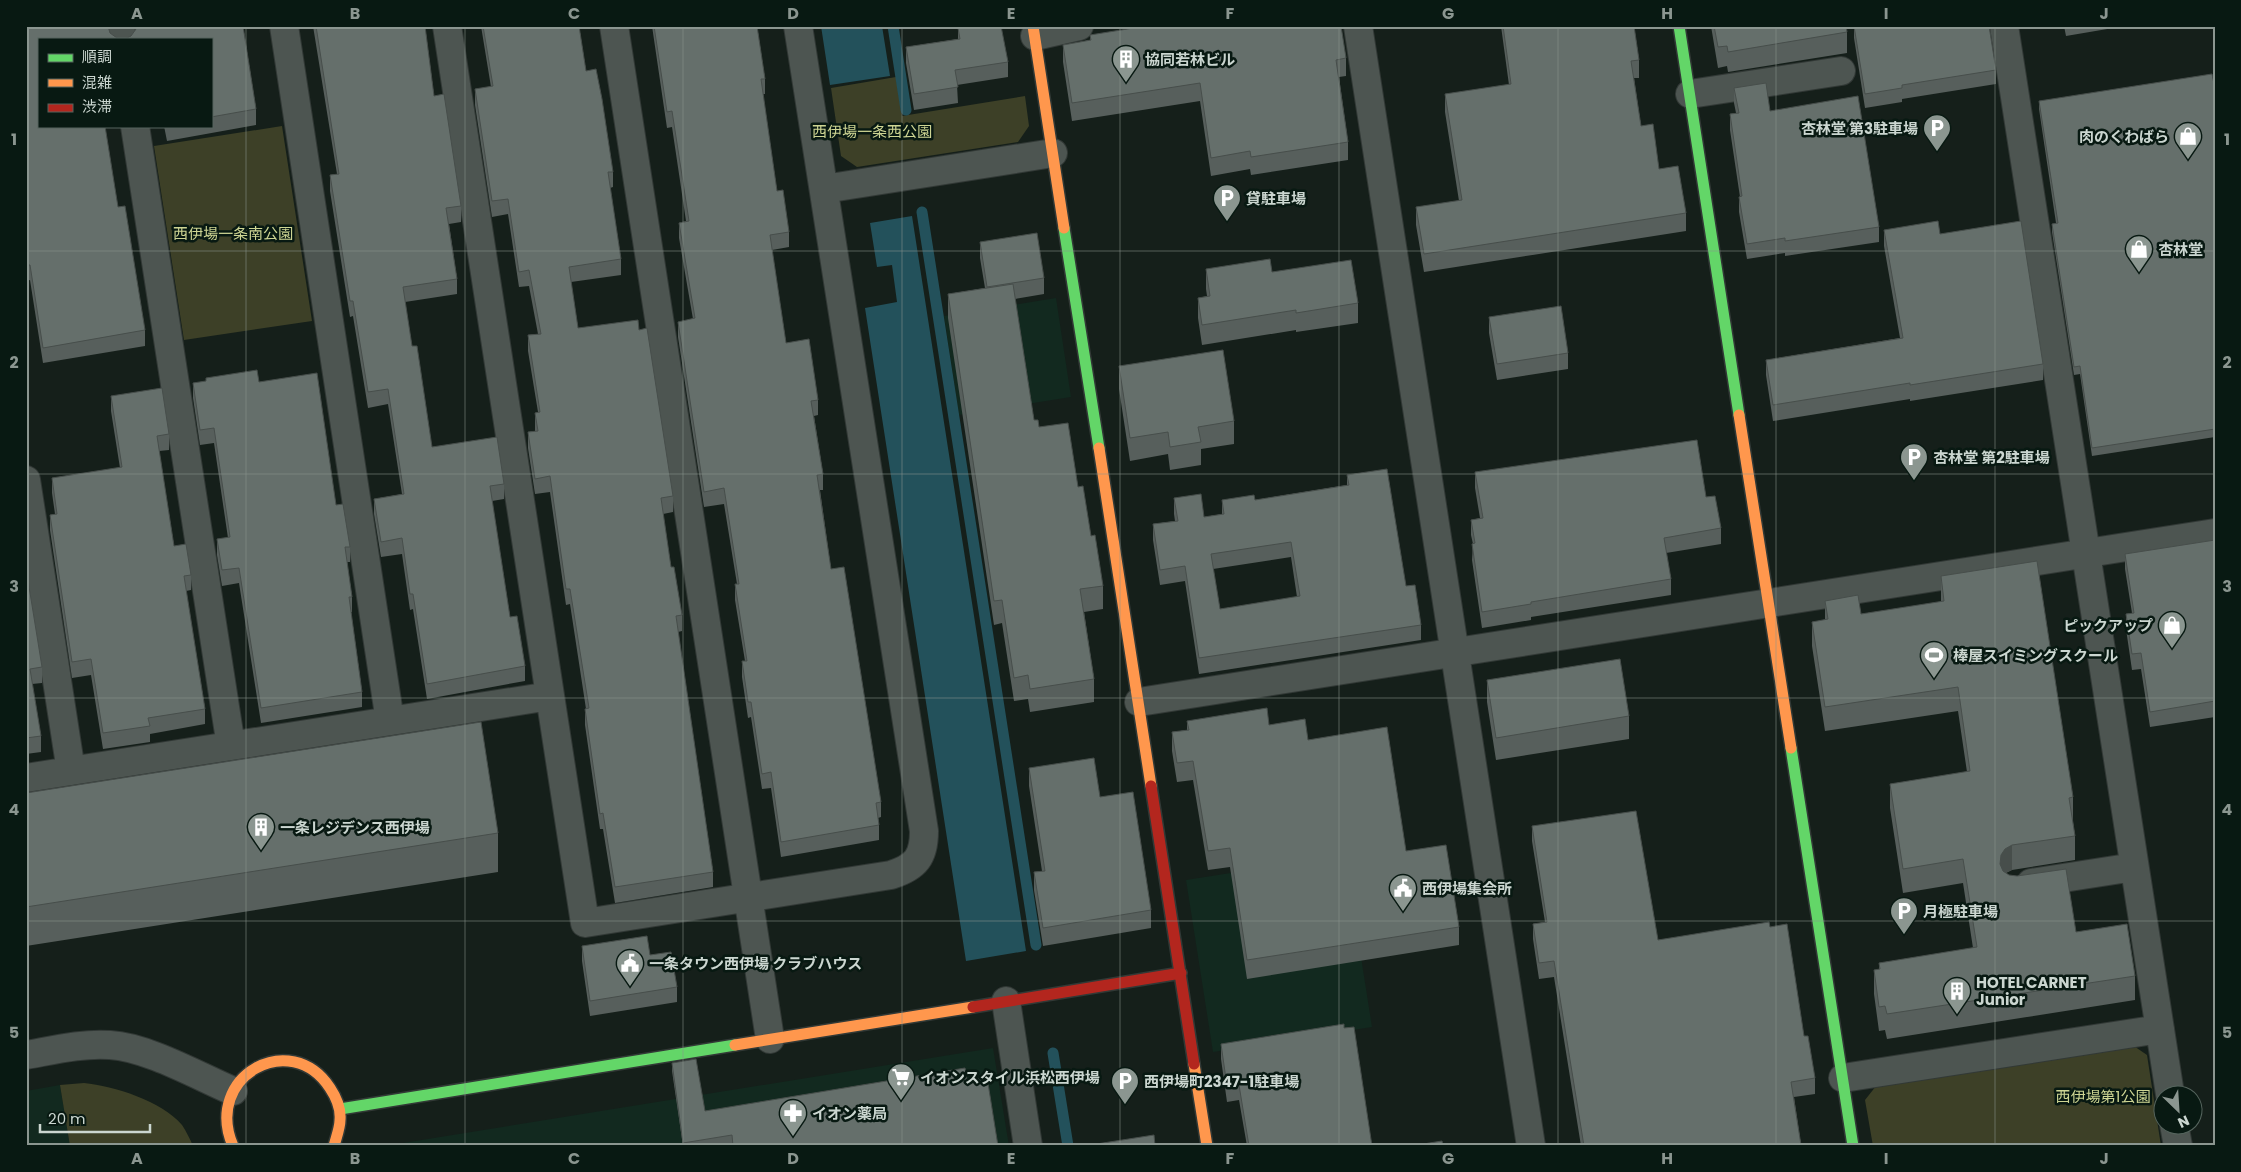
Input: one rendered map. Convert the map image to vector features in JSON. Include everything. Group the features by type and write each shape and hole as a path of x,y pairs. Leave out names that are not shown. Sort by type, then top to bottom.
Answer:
{"street":[{"path":"284,26 390,720"},
{"path":"447,26 585,923 891,875 906,870 918,860 924,846 924,831 798,26"},
{"path":"614,26 770,1039"},
{"path":"1079,26 1034,31 1207,1146"},
{"path":"1358,26 1531,1146"},
{"path":"1680,26 1853,1146"},
{"path":"2004,26 2168,1084"},
{"path":"1690,94 1841,71"},
{"path":"135,128 231,746"},
{"path":"824,189 1053,153"},
{"path":"26,480 71,771"},
{"path":"1139,702 2215,533"},
{"path":"26,778 550,696"},
{"path":"2015,886 2134,867"},
{"path":"340,1108 1181,973"},
{"path":"1006,1001 1028,1146"},
{"path":"1843,1078 2160,1029"},
{"path":"26,1055 81,1046 113,1045 145,1053 233,1091"},
{"path":"233,1146 228,1135 226,1119 227,1102 233,1091 245,1075 259,1066 274,1061 291,1060 307,1065 321,1074 332,1086 340,1108 339,1133 334,1146"}],"shaded area":[{"path":"1056,298 1071,397 959,415 944,316"},
{"path":"1345,855 1372,1027 1213,1052 1186,880"},
{"path":"993,1048 1009,1146 395,1146 403,1143"},
{"path":"60,1085 70,1146 26,1146 26,1091"}],"green space":[{"name":"西伊場一条西公園","path":"896,77 902,116 1025,96 1029,126 1018,142 857,167 841,156 831,88"},
{"name":"西伊場一条南公園","path":"282,126 312,321 184,340 154,146"},
{"name":"西伊場第1公園","path":"2128,1042 2147,1055 2154,1100 2154,1134 2159,1134 2161,1146 1873,1146 1865,1100 1880,1081"},
{"path":"84,1083 123,1091 150,1102 173,1116 182,1125 193,1146 70,1146 60,1085"}],"water":[{"path":"821,26 882,26 890,76 830,85"},
{"path":"912,216 1026,951 966,961 865,308 897,302 892,265 877,267 870,223"}],"building":[{"path":"26,26 108,26 110,33 117,38 38,38 38,128 105,128 118,207 125,206 145,330 43,348 30,265 26,265"},
{"path":"137,26 243,26 256,109 212,117 212,38 127,38 131,36"},
{"path":"316,26 425,26 434,96 444,94 461,206 446,208 457,279 403,287 412,346 417,346 432,447 497,437 504,484 490,486 510,617 517,616 525,666 427,684 413,594 410,594 402,538 381,542 374,499 404,494 388,389 368,392 353,301 350,301 330,175 339,174"},
{"path":"483,26 579,26 586,71 596,69 613,172 608,172 621,259 569,267 578,328 638,320 639,330 647,328 673,496 661,498 671,567 674,567 682,615 676,616 713,872 615,887 603,813 600,814 585,709 589,708 570,589 566,589 550,476 535,479 528,432 538,431 535,413 540,412 528,335 541,334 529,270 519,272 508,199 492,201 475,89 493,86"},
{"path":"654,26 757,26 765,79 761,79 777,191 783,190 789,232 770,235 786,343 809,339 818,400 811,401 823,474 817,475 831,569 844,567 881,802 876,803 879,825 781,842 771,772 762,774 751,702 748,702 742,661 747,661 735,584 739,584 724,488 704,492 678,322 695,318 679,223 689,221 672,111 667,112"},
{"path":"1001,26 1008,62 955,70 958,87 914,94 906,47 960,39 958,28"},
{"path":"1146,26 1341,26 1346,58 1336,60 1348,142 1251,157 1250,151 1211,158 1200,83 1072,103 1063,45 1091,40 1090,35"},
{"path":"1503,26 1634,26 1639,60 1631,61 1641,126 1653,124 1659,169 1678,166 1686,213 1424,254 1416,207 1462,200 1445,94 1511,84"},
{"path":"1714,26 1846,26 1847,32 1728,52 1727,46 1718,47"},
{"path":"1854,26 1989,26 1996,70 1902,85 1902,88 1865,94"},
{"name":"杏林堂","path":"2212,74 2215,89 2215,429 2092,448 2080,366 2074,367 2052,224 2058,223 2039,101"},
{"path":"1766,83 1770,111 1858,96 1879,227 1785,241 1785,238 1747,244 1739,197 1742,196 1730,114 1739,113 1734,88"},
{"path":"1938,221 1940,234 2021,221 2043,364 1773,405 1766,360 1903,338 1884,230"},
{"path":"1037,233 1044,278 987,287 980,242"},
{"path":"1270,259 1272,272 1351,260 1358,303 1296,313 1296,310 1202,325 1198,298 1210,296 1206,269"},
{"path":"1013,284 1034,420 1038,420 1039,427 1068,423 1078,487 1083,486 1091,536 1095,535 1103,586 1080,589 1094,679 1030,689 1028,675 1014,678 1002,600 994,601 948,294"},
{"path":"1561,306 1568,353 1497,364 1489,317"},
{"path":"1223,350 1234,421 1198,427 1201,442 1170,447 1168,432 1130,438 1119,366"},
{"path":"257,370 259,382 317,373 336,505 343,504 350,547 345,547 352,597 349,597 362,692 261,708 239,568 222,570 217,539 230,537 214,428 200,430 193,383 206,381 206,378"},
{"path":"162,388 169,434 157,436 174,546 186,544 191,575 184,576 205,709 148,718 150,726 103,733 91,659 72,662 50,515 57,514 52,478 122,467 111,396"},
{"path":"1697,440 1706,497 1715,496 1721,528 1664,538 1671,579 1482,612 1472,544 1475,543 1471,520 1483,518 1475,472"},
{"path":"1387,469 1406,586 1415,585 1421,625 1199,658 1185,566 1160,570 1153,524 1178,521 1174,498 1201,494 1204,517 1224,514 1222,500 1254,495 1255,500 1349,485 1347,475","holes":["1291,542 1300,596 1220,609 1211,554"]},
{"name":"ピックアップ","path":"2215,540 2215,701 2150,712 2141,653 2132,654 2126,614 2134,613 2125,554"},
{"path":"2037,561 2073,797 2069,798 2075,836 2012,845 2005,849 2001,855 2000,864 2003,871 2009,875 2017,876 2066,869 2076,932 2127,924 2135,976 1887,1014 1885,1006 1879,1007 1874,970 1880,969 1879,963 1977,947 1963,859 1903,869 1890,784 1970,771 1958,687 1825,707 1812,622 1828,619 1825,601 1858,595 1861,614 1944,601 1941,576"},
{"path":"26,568 42,667 30,669 41,736 26,738"},
{"path":"1620,659 1629,716 1496,738 1487,680"},
{"path":"1267,708 1269,725 1305,719 1308,740 1387,727 1406,851 1446,845 1459,927 1247,960 1230,848 1208,851 1193,761 1177,763 1172,732 1189,730 1187,721"},
{"name":"一条レジデンス西伊場","path":"481,722 498,833 26,907 26,793"},
{"path":"1094,758 1100,797 1133,792 1151,910 1043,928 1034,872 1045,871 1029,768"},
{"path":"1636,811 1658,940 1769,922 1770,927 1787,924 1804,1036 1808,1036 1815,1078 1791,1082 1801,1145 1807,1144 1808,1146 1584,1146 1554,961 1539,963 1533,924 1547,922 1532,826"},
{"name":"一条タウン西伊場 クラブハウス","path":"647,936 650,955 671,952 677,987 590,1001 582,946"},
{"path":"1344,1024 1344,1028 1354,1027 1372,1146 1249,1146 1239,1085 1227,1086 1221,1044"},
{"name":"イオンスタイル浜松西伊場","path":"696,1059 705,1111 965,1068 967,1080 987,1077 998,1146 733,1146 732,1135 683,1143 672,1063"},
{"path":"1154,1135 1155,1146 1084,1146"},
{"path":"1442,1141 1443,1146 1411,1146"}],"waterway":[{"path":"893,26 906,110"},
{"path":"922,212 1036,945"},
{"path":"1053,1053 1068,1146"}],"traffic: fast":[{"path":"1679,26 1739,415"},
{"path":"1064,228 1099,448"},
{"path":"1791,748 1853,1146"},
{"path":"340,1109 735,1045"}],"traffic: slow":[{"path":"1033,26 1064,228"},
{"path":"1739,415 1791,748"},
{"path":"1099,448 1151,786"},
{"path":"735,1045 973,1007"},
{"path":"233,1146 227,1121 230,1099 240,1081 256,1068 274,1062 294,1062 313,1070 330,1088 338,1103 340,1112 334,1146"},
{"path":"1194,1064 1207,1146"}],"traffic: jam":[{"path":"1151,786 1194,1064"},
{"path":"973,1007 1181,973"}],"place":[{"name":"協同若林ビル","path":"1126,83"},
{"name":"杏林堂 第3駐車場","path":"1937,152"},
{"name":"肉のくわばら","path":"2188,160"},
{"name":"貸駐車場","path":"1227,222"},
{"name":"杏林堂","path":"2139,273"},
{"name":"杏林堂 第2駐車場","path":"1914,481"},
{"name":"ピックアップ","path":"2172,649"},
{"name":"棒屋スイミングスクール","path":"1934,679"},
{"name":"一条レジデンス西伊場","path":"261,851"},
{"name":"西伊場集会所","path":"1403,912"},
{"name":"月極駐車場","path":"1904,935"},
{"name":"一条タウン西伊場 クラブハウス","path":"630,987"},
{"name":"HOTEL CARNET Junior","path":"1957,1015"},
{"name":"イオンスタイル浜松西伊場","path":"901,1101"},
{"name":"西伊場町2347-1駐車場","path":"1125,1105"},
{"name":"イオン薬局","path":"793,1137"}]}
